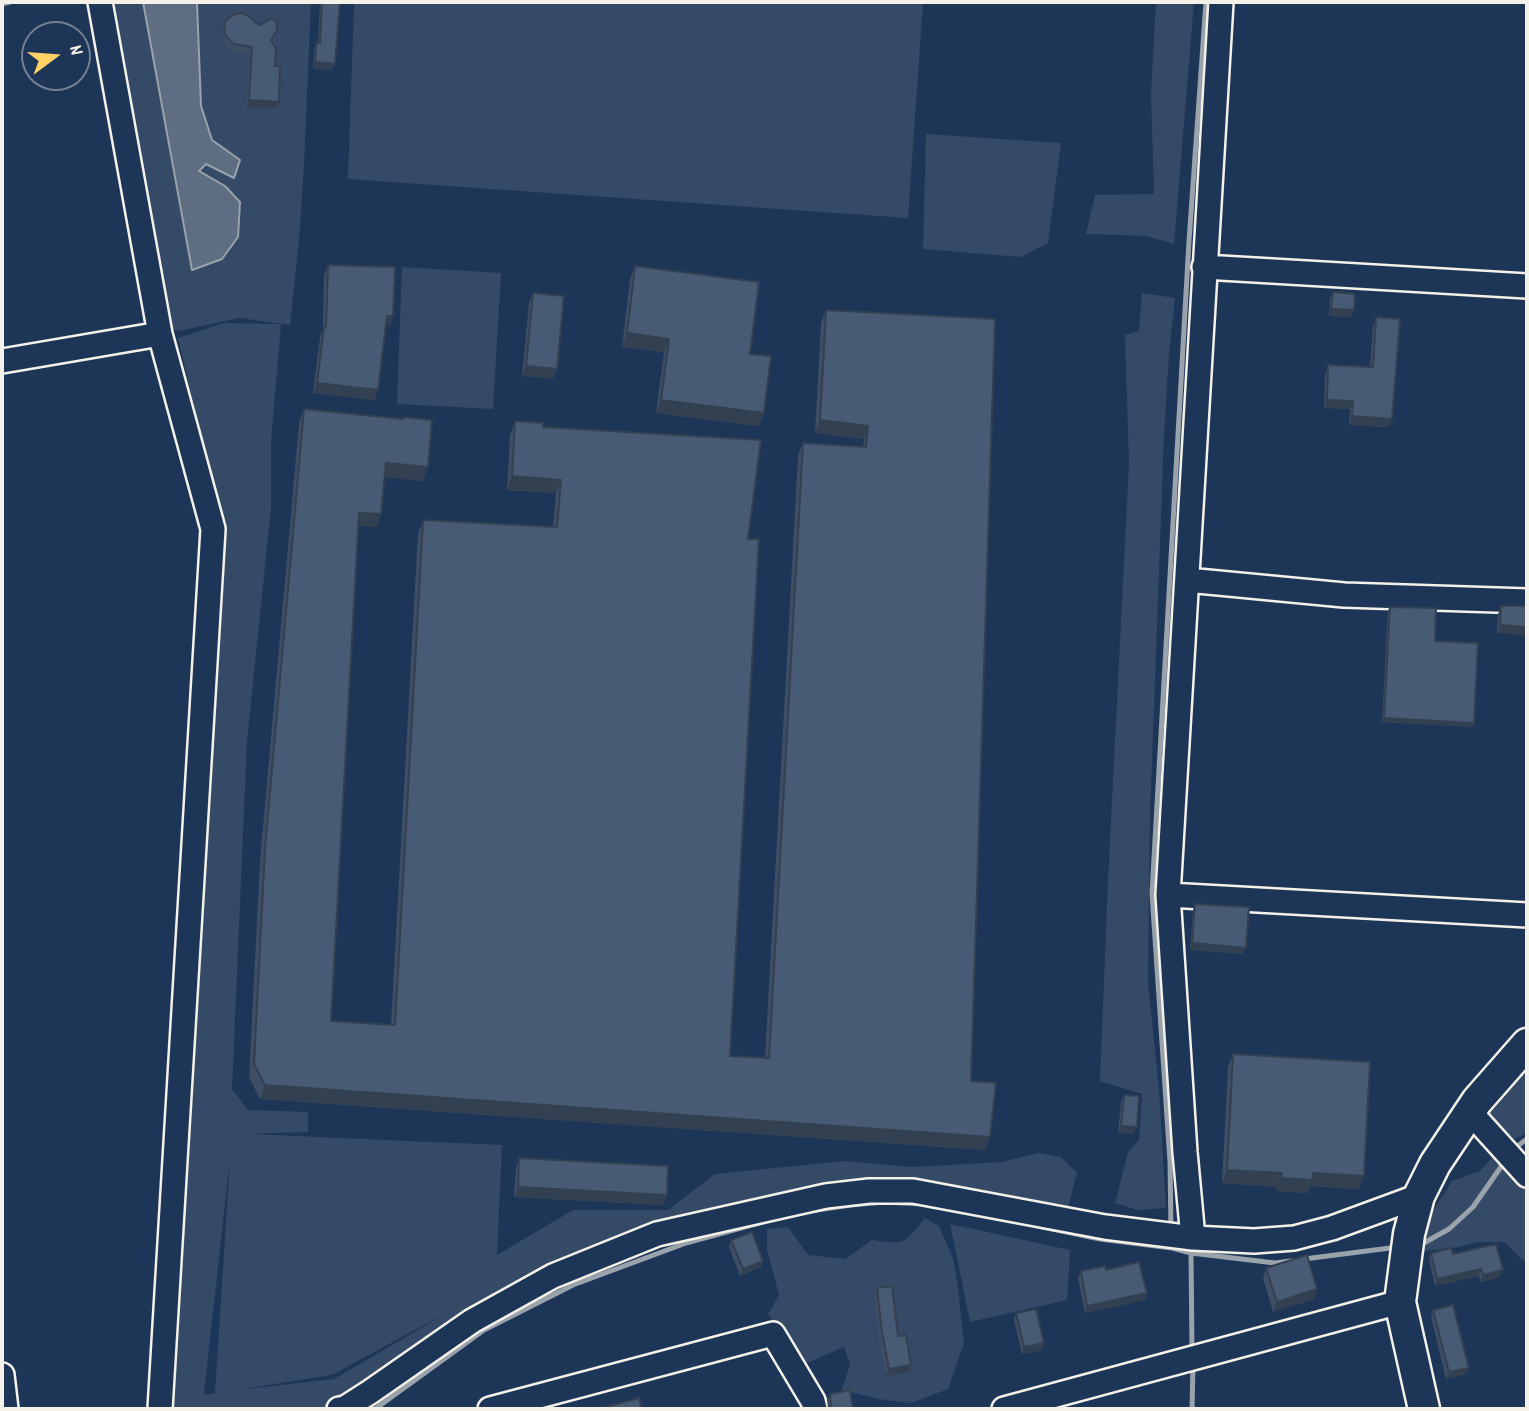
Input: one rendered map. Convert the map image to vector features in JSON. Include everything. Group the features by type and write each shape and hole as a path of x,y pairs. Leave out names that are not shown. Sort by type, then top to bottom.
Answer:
{"main road":[{"path":"1424,1409 1401,1302 1409,1234 1419,1196 1435,1164 1477,1101 1527,1044"}],"street":[{"path":"100,2 160,334 213,529 160,1409"},
{"path":"1193,1238 1168,895 1221,2"},
{"path":"1205,267 1527,286"},
{"path":"2,362 160,334"},
{"path":"1187,580 1344,595 1527,601"},
{"path":"1168,895 1527,915"},
{"path":"1470,1112 1527,1175"},
{"path":"339,1409 370,1392 472,1321 553,1276 657,1234 826,1196 869,1191 912,1191 1105,1227 1193,1238 1254,1241 1294,1238 1332,1228 1419,1196"},
{"path":"1004,1409 1401,1302"},
{"path":"490,1409 773,1334 813,1401 815,1409"},
{"path":"2,1375 6,1409"}],"shaded area":[{"path":"107,2 142,2 192,270 222,259 238,237 240,202 199,172 206,164 212,140 201,106 198,2 311,2 304,164 290,325 240,318 178,331 166,328"},
{"path":"143,2 197,2 201,106 212,140 240,160 234,178 206,164 199,171 225,186 240,202 238,237 222,259 192,270"},
{"path":"354,2 923,2 908,218 348,179"},
{"path":"1156,2 1194,2 1174,244 1146,236 1086,234 1095,195 1154,194 1151,93"},
{"path":"926,134 1061,143 1048,243 1021,257 923,249"},
{"path":"402,267 501,273 493,409 397,404"},
{"path":"1142,293 1175,298 1164,434 1150,817 1148,983 1159,1089 1166,1208 1138,1210 1115,1203 1128,1152 1139,1140 1142,1094 1100,1081 1129,463 1125,335 1139,331"},
{"path":"224,323 281,324 271,442 271,508 247,741 232,1089 248,1110 308,1112 308,1132 249,1134 502,1145 497,1255 573,1210 668,1210 715,1174 845,1161 912,1167 1002,1162 1038,1153 1061,1157 1077,1173 1068,1208 904,1191 793,1204 553,1276 339,1409 172,1409 193,990 219,646 223,528 178,338","holes":["230,1159 215,1393 205,1395 204,1394","450,1311 334,1379 236,1390 332,1375"]},
{"path":"1527,1054 1527,1133 1514,1139 1481,1109"},
{"path":"1519,1149 1527,1157 1527,1262 1505,1242 1477,1242 1424,1251 1429,1217 1452,1181 1480,1171 1498,1151"},
{"path":"925,1218 939,1226 954,1261 958,1288 964,1343 948,1389 911,1403 842,1390 850,1364 844,1347 800,1366 768,1314 779,1295 767,1249 767,1229 788,1227 808,1255 845,1259 872,1240 903,1241"},
{"path":"950,1224 1070,1250 1067,1300 970,1322"}],"building":[{"path":"322,2 340,2 335,64 315,62 316,43 320,43"},
{"path":"242,13 259,25 271,19 277,23 277,30 271,40 276,49 275,66 280,66 279,102 249,100 252,47 234,44 224,33 225,22 232,15"},
{"path":"328,265 395,267 393,316 387,316 378,390 317,383 326,327"},
{"path":"635,266 759,282 750,354 771,356 764,413 661,400 669,339 627,333"},
{"path":"1333,292 1355,294 1354,310 1331,309"},
{"path":"533,293 564,296 557,369 526,366"},
{"path":"826,310 995,319 971,1081 996,1083 990,1137 265,1085 254,1064 265,848 304,409 432,420 428,467 386,463 381,514 359,513 331,1021 395,1025 423,520 557,527 561,480 512,476 515,421 543,423 543,427 761,440 748,539 759,539 730,1056 769,1058 803,443 866,447 868,426 820,420"},
{"path":"1376,317 1400,319 1392,419 1352,416 1353,401 1327,400 1328,365 1373,367"},
{"path":"1501,606 1527,606 1527,627 1500,625"},
{"path":"1390,607 1436,608 1435,641 1478,643 1474,723 1384,718"},
{"path":"1195,904 1249,907 1246,948 1192,943"},
{"path":"1233,1054 1370,1062 1364,1176 1313,1173 1312,1180 1281,1178 1282,1173 1227,1170"},
{"path":"1124,1095 1139,1096 1137,1127 1121,1126"},
{"path":"519,1158 668,1166 667,1195 518,1187"},
{"path":"752,1232 763,1261 743,1269 731,1240"},
{"path":"1496,1244 1503,1270 1483,1275 1481,1269 1437,1279 1431,1253 1451,1248 1453,1254"},
{"path":"1307,1255 1317,1289 1277,1302 1266,1268"},
{"path":"1139,1262 1147,1293 1087,1306 1081,1271 1105,1266 1106,1270"},
{"path":"892,1286 898,1336 906,1335 911,1365 889,1369 877,1288"},
{"path":"1453,1305 1469,1368 1449,1372 1433,1310"},
{"path":"1036,1309 1044,1343 1024,1347 1016,1313"},
{"path":"850,1390 853,1409 831,1409 830,1394"},
{"path":"639,1398 642,1409 598,1409"}],"waterway":[{"path":"2,4 10,2"},
{"path":"1171,1231 1170,1162 1152,893 1189,241 1206,2"},
{"path":"1512,1150 1527,1139"},
{"path":"1418,1245 1449,1229 1473,1207 1505,1161"},
{"path":"810,1211 884,1202 925,1204"},
{"path":"375,1409 484,1330 573,1285 686,1243 763,1222"},
{"path":"1038,1226 1191,1253 1275,1263 1291,1261"},
{"path":"1304,1259 1398,1247"},
{"path":"1191,1253 1192,1351"},
{"path":"1192,1409 1193,1364"}]}
